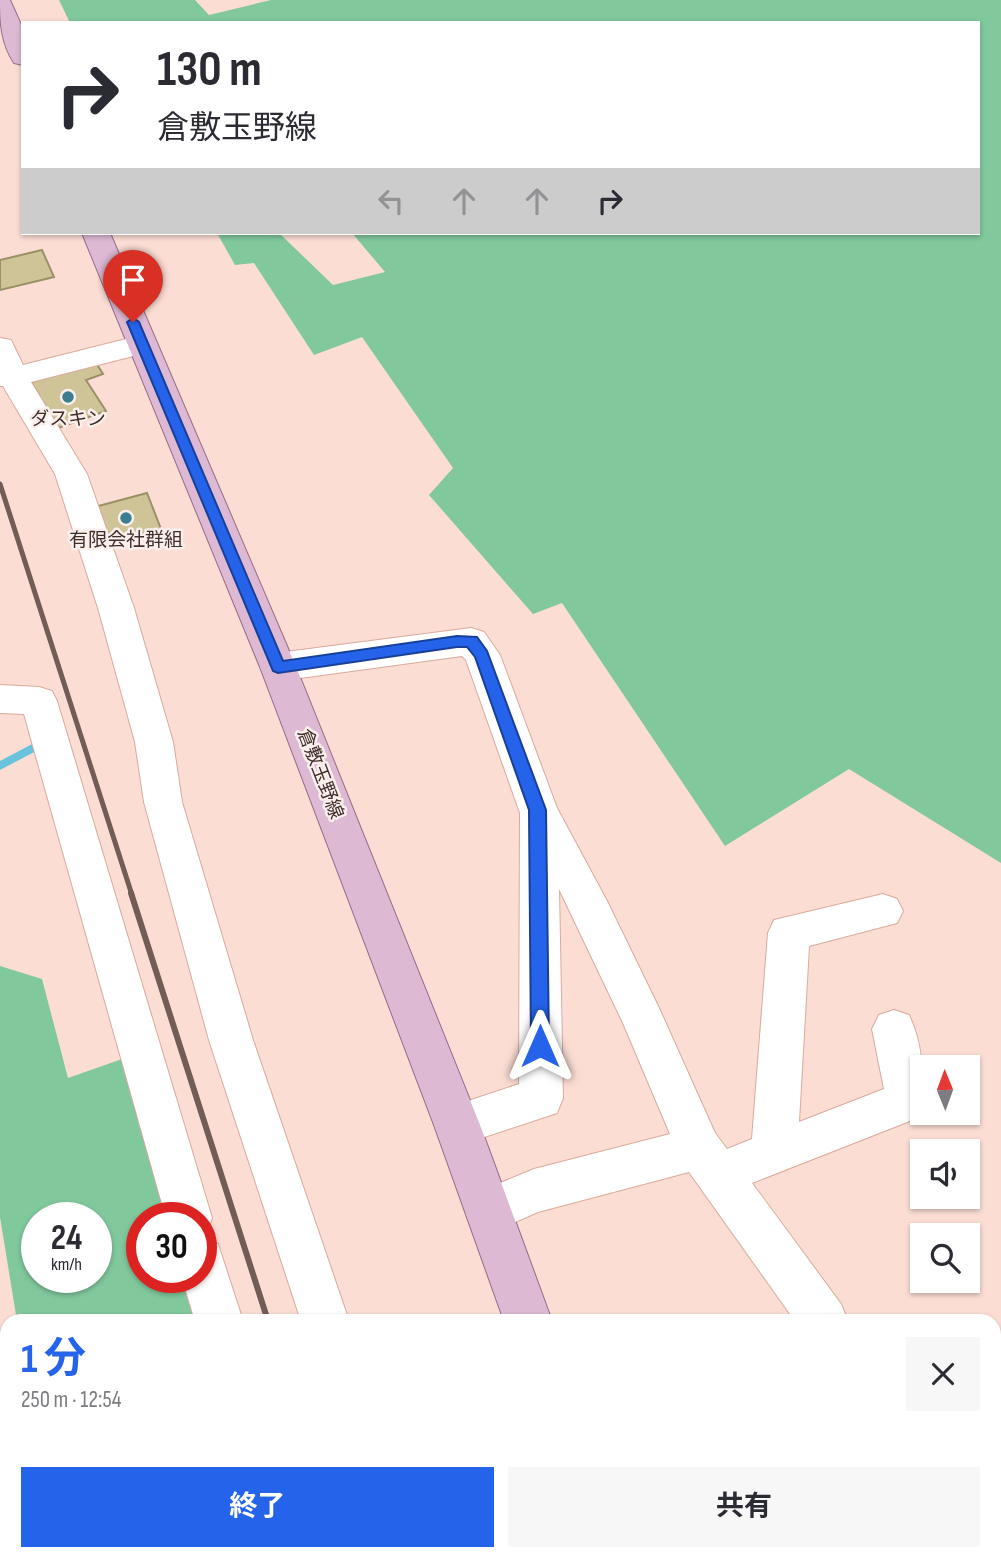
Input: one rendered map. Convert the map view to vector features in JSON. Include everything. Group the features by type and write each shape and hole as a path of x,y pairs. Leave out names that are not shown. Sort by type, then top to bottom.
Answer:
{"main road":[{"path":"0,3 21,53"},
{"name":"倉敷玉野線","path":"97,235 278,667 457,1125 525,1314"}],"street":[{"path":"142,344 4,367 71,474 112,596 154,742 163,802 231,1040 323,1314"},
{"path":"278,667 471,641 482,655 537,810 592,912 708,1161 819,1314"},
{"path":"0,699 39,701 184,1202"},
{"path":"457,1125 541,1098 537,810"},
{"path":"774,1151 789,933 883,911"},
{"path":"488,1210 534,1191 774,1151 909,1100 894,1029"},
{"path":"211,1293 217,1314"}],"green space":[{"path":"59,0 195,0 209,15 271,0 1001,0 1001,863 849,769 725,846 562,603 533,614 429,495 453,468 362,337 314,355 254,263 235,265 218,235 281,235 333,285 385,272 354,235 980,235 980,21 69,21"},
{"path":"0,966 42,979 68,1078 125,1058 167,1202 126,1202 126,1293 194,1293 200,1314 16,1314 0,1217"}],"building":[{"path":"42,250 54,277 0,290 0,260"},
{"name":"ダスキン","path":"95,361 103,374 86,380 106,411 58,428 31,382"},
{"name":"有限会社群組","path":"147,493 161,529 104,544 91,508"}],"waterway":[{"path":"0,766 36,746"}],"railway":[{"path":"0,484 132,895"},
{"path":"131,893 266,1314"}],"place":[{"name":"ダスキン","path":"68,397"},
{"name":"有限会社群組","path":"126,518"}],"route":[{"path":"133,322 278,667 457,641 471,641 482,655 537,810 540,1046"}]}
